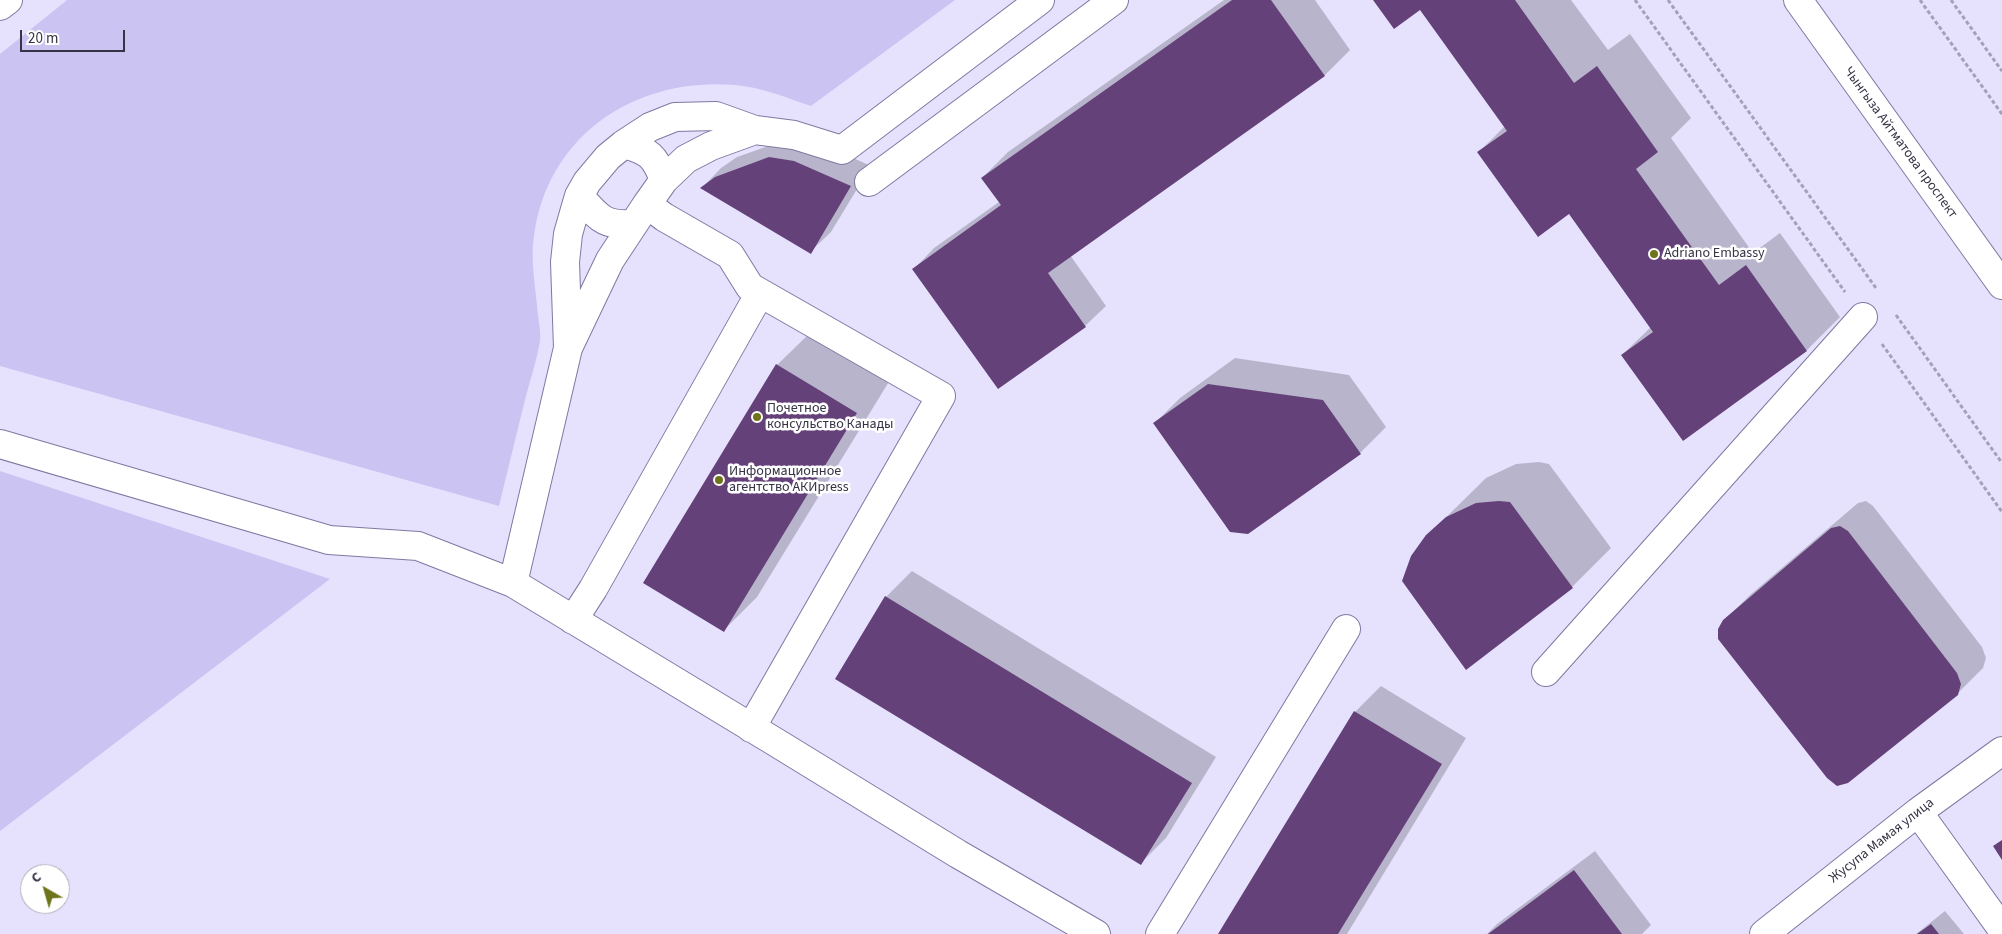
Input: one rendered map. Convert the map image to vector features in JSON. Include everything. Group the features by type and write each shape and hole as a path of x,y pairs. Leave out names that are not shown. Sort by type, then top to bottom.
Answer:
{"street":[{"path":"0,6 8,0"},
{"path":"568,348 565,262 568,234 579,196 596,169 624,144 650,127 675,117 716,116 754,130 794,135 842,150 1040,0"},
{"path":"869,182 1114,0"},
{"name":"Чынгыза Айтматова проспект","path":"1798,0 2002,285"},
{"path":"513,584 568,348 610,260 664,180 686,159 711,146 754,130"},
{"path":"624,144 642,149 650,154 659,166 664,180"},
{"path":"579,196 603,221 617,225 640,214 664,217 730,255 750,287 941,396 751,728"},
{"path":"573,620 593,589 760,293"},
{"path":"1546,672 1863,317"},
{"path":"0,444 329,540 418,546 513,584 958,854 1096,934"},
{"path":"1160,934 1346,629"},
{"name":"Жусупа Мамая улица","path":"1764,934 1918,812 2002,751"},
{"path":"1918,812 2002,929"}],"path":[{"path":"1636,0 2002,512"},
{"path":"1668,0 1879,292"},
{"path":"1920,0 2002,114"},
{"path":"1951,0 2002,71"},
{"path":"1890,307 2002,463"}],"shaded area":[{"path":"67,0 955,0 811,106 774,93 745,86 699,85 664,91 632,102 603,119 578,141 557,168 543,200 534,236 533,265 540,341 499,506 0,366 0,54"},
{"path":"0,471 330,579 0,831"}],"building":[{"path":"1232,0 1271,0 1325,76 1048,273 1086,327 998,389 912,269 1001,205 981,178"},
{"path":"1373,0 1515,0 1574,83 1597,66 1658,152 1636,169 1719,285 1746,265 1807,351 1683,441 1621,355 1653,332 1569,214 1538,237 1477,152 1507,131 1420,10 1394,29"},
{"path":"769,157 794,161 851,186 811,254 700,188 715,177"},
{"path":"776,364 857,413 724,632 643,583"},
{"path":"1208,384 1323,400 1361,454 1248,534 1230,532 1153,423"},
{"path":"1510,502 1573,588 1466,670 1402,581 1411,556 1426,535 1446,517 1476,503"},
{"path":"1840,526 1848,531 1957,673 1961,684 1958,695 1848,783 1837,786 1827,778 1718,639 1718,629 1723,620 1831,528"},
{"path":"885,596 1192,783 1141,865 835,679"},
{"path":"1354,711 1442,764 1338,934 1218,934"},
{"path":"2002,840 2002,860 1993,846"},
{"path":"1574,870 1622,934 1488,934"},
{"path":"1931,924 1939,934 1917,934"}],"place":[{"name":"Adriano Embassy","path":"1654,254"},
{"name":"Почетное консульство Канады","path":"757,417"},
{"name":"Информационное агентство АКИpress","path":"719,480"}]}
